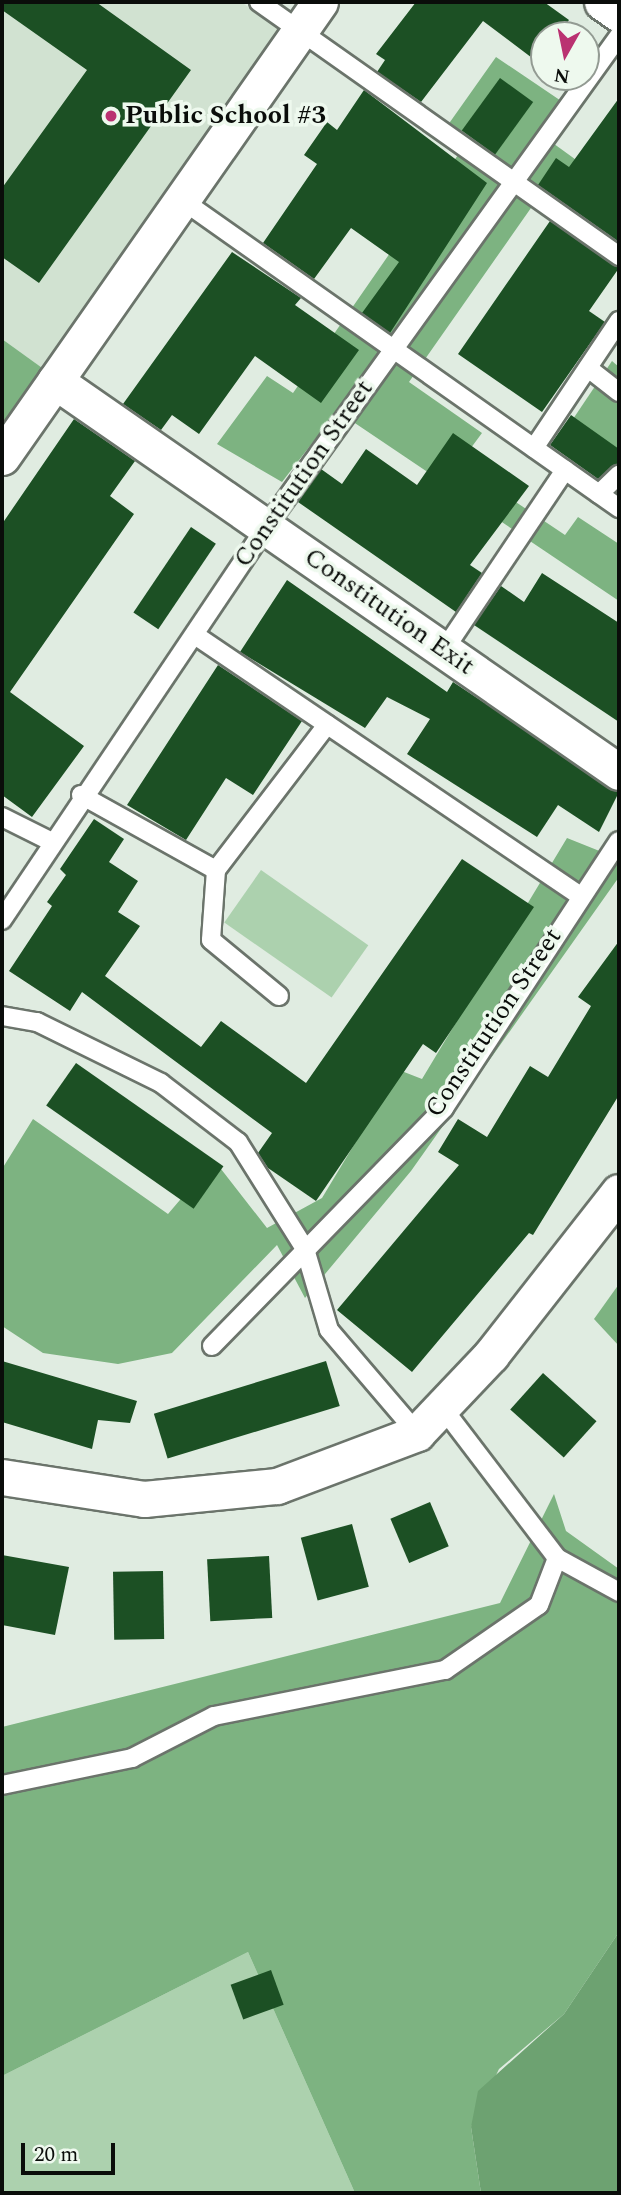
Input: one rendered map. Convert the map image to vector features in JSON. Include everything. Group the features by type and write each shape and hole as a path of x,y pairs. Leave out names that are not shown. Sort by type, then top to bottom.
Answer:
{"street":[{"path":"5,446 55,381 320,2"},
{"path":"602,2 619,14"},
{"name":"Constitution Exit","path":"55,381 619,772"},
{"path":"2,1477 144,1499 277,1486 417,1433 568,1264 619,1192"}],"lane":[{"path":"259,2 619,256"},
{"name":"Constitution Street","path":"2,920 81,794 195,635 266,527 619,36"},
{"path":"182,200 619,508"},
{"path":"534,447 619,321"},
{"path":"588,368 619,392"},
{"path":"444,650 565,470"},
{"path":"599,494 619,475"},
{"path":"195,635 579,895"},
{"path":"279,996 211,940 216,870 327,725"},
{"path":"81,794 216,870"},
{"path":"2,817 52,842"},
{"name":"Constitution Street","path":"212,1346 444,1108 579,895 619,841"},
{"path":"2,1016 37,1022 172,1091 238,1142 305,1249 329,1330 417,1433"},
{"path":"442,1407 557,1558 619,1592"},
{"path":"2,1785 132,1758 214,1716 445,1671 539,1605 557,1558"}],"shaded area":[{"name":"Public School #3","path":"2,2 241,2 283,31 45,370 2,339"},
{"path":"496,57 530,80 530,91 546,91 573,109 550,141 619,191 619,225 552,178 409,382 482,433 459,464 565,535 578,517 619,544 619,601 337,411 282,482 217,444 267,376 293,393 460,152 438,139"},
{"path":"2,339 45,370 7,424 2,421"},
{"path":"612,361 619,367 619,457 571,422"},
{"path":"619,828 619,877 411,1171 305,1298 277,1245 172,1353 118,1364 43,1353 2,1326 2,1169 33,1119 168,1214 214,1160 267,1228 322,1198 399,1070 422,1079 567,838 602,852"},
{"path":"261,870 368,945 332,998 224,922"},
{"path":"619,1284 619,1346 594,1319"},
{"path":"554,1494 566,1531 619,1569 619,1932 564,2014 499,2069 471,2127 481,2193 355,2193 248,1952 2,2076 2,1727 500,1603"},
{"path":"619,1932 619,2193 481,2193 471,2127 478,2091 564,2014"},
{"path":"248,1952 355,2193 2,2193 2,2076"}],"building":[{"path":"2,2 96,2 191,70 39,283 2,257 2,188 87,70 2,10"},
{"path":"416,2 544,2 569,20 530,21 530,56 483,21 421,102 377,72 385,60 376,54"},
{"path":"500,78 533,102 495,155 462,131"},
{"path":"364,90 487,183 390,333 362,313 399,262 351,228 314,279 263,243 317,164 304,155 327,122 337,130"},
{"path":"619,98 619,242 538,185 556,158 569,167"},
{"path":"550,221 619,268 589,311 605,322 542,412 458,354"},
{"path":"232,252 301,298 295,305 359,350 321,403 255,356 199,434 172,415 161,430 123,404"},
{"path":"571,415 619,449 619,464 598,479 550,445"},
{"path":"74,419 135,461 110,496 134,514 10,692 84,746 32,817 2,795 2,524"},
{"path":"453,433 529,486 470,565 482,573 456,612 298,502 321,469 342,484 366,449 417,485"},
{"path":"191,527 216,544 158,629 133,612"},
{"path":"542,573 619,623 619,722 474,625 501,586 524,602"},
{"path":"287,580 447,692 453,682 619,792 599,832 558,805 537,837 407,754 430,719 387,697 365,728 240,652"},
{"path":"218,665 302,721 253,795 226,778 186,840 127,805"},
{"path":"94,819 124,839 109,862 138,881 118,912 140,926 105,976 201,1047 221,1021 306,1083 462,859 534,907 436,1053 423,1044 316,1201 268,1168 258,1153 272,1133 82,992 70,1011 9,971 52,906 47,902 66,875 60,869"},
{"path":"619,941 619,1095 533,1235 529,1233 412,1372 337,1310 459,1165 438,1152 458,1119 487,1137 530,1066 548,1077 591,1006 578,997"},
{"path":"76,1063 223,1166 194,1209 46,1106"},
{"path":"2,1361 137,1401 130,1423 98,1420 92,1449 2,1422"},
{"path":"326,1361 340,1406 168,1459 154,1414"},
{"path":"543,1373 597,1421 564,1458 510,1409"},
{"path":"430,1502 449,1546 409,1563 390,1519"},
{"path":"352,1524 369,1587 318,1601 301,1538"},
{"path":"2,1555 69,1567 55,1635 2,1625"},
{"path":"269,1556 272,1618 210,1621 207,1559"},
{"path":"163,1571 164,1639 114,1640 113,1572"},
{"path":"271,1970 284,2005 243,2019 231,1985"}],"place":[{"name":"Public School #3","path":"111,116"}]}
